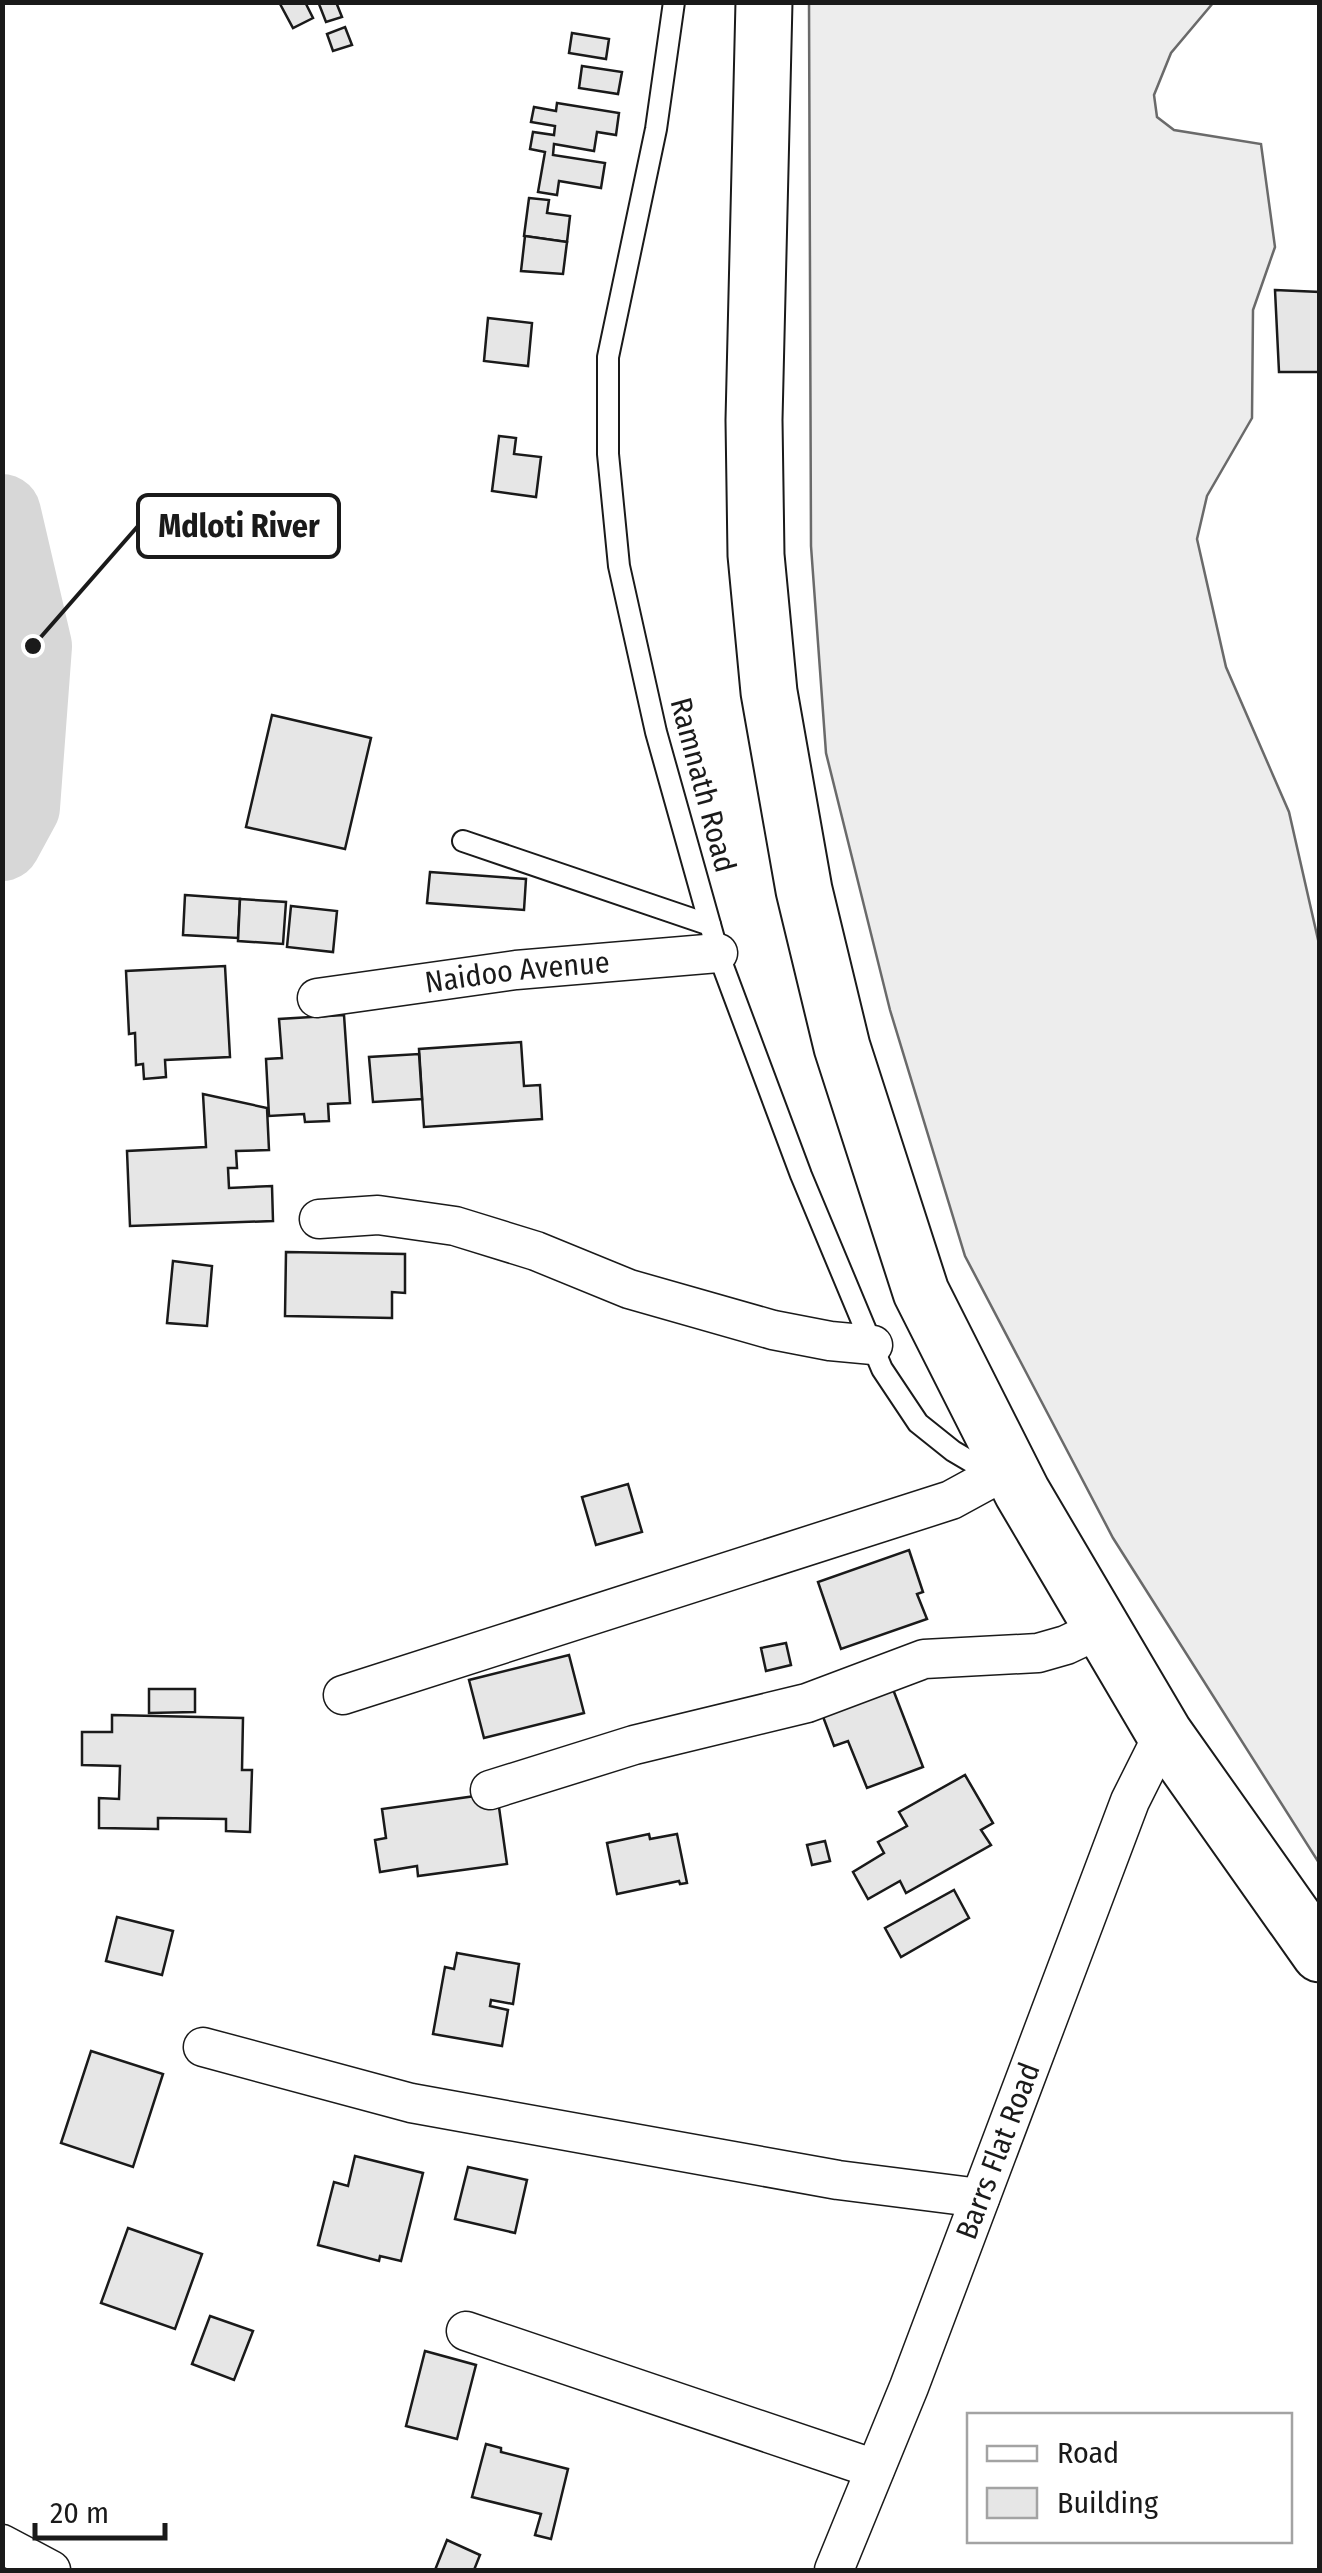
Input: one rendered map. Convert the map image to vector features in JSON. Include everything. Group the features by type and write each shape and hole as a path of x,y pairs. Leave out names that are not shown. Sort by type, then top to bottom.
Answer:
{"street":[{"path":"764,2 754,420 756,556 769,692 804,890 842,1047 921,1292 1008,1484 1102,1628 1164,1733 1320,1954"},
{"name":"Naidoo Avenue","path":"317,998 714,939"},
{"path":"319,1219 378,1216 455,1226 536,1251 629,1289 773,1330 830,1342 872,1345"},
{"path":"343,1694 1008,1484"},
{"path":"490,1790 634,1745 807,1702 924,1659 1038,1652 1066,1645 1102,1628"},
{"name":"Barrs Flat Road","path":"834,2570 1130,1801 1164,1733"},
{"path":"202,2047 429,2106 838,2180 980,2198"},
{"path":"466,2331 876,2468"},
{"path":"2,2544 51,2570"}],"lane":[{"name":"Ramnath Road","path":"674,2 656,129 608,358 608,454 619,566 656,732 714,939 801,1175 882,1369 918,1424 952,1452 1008,1484"},
{"path":"463,841 714,939"}],"shaded area":[{"path":"809,3 1213,3 1171,53 1154,95 1157,117 1174,130 1261,144 1275,247 1253,310 1252,418 1207,496 1197,539 1226,667 1289,812 1319,944 1319,1863 1113,1538 965,1256 890,1010 826,753 811,546"}],"building":[{"path":"279,2 305,2 313,18 293,28"},
{"path":"336,2 342,17 326,22 319,4"},
{"path":"345,27 352,45 333,51 327,34"},
{"path":"572,33 609,39 606,59 569,53"},
{"path":"582,66 622,72 618,94 579,88"},
{"path":"557,103 619,113 616,135 597,132 594,151 554,144 553,155 605,163 601,188 559,181 557,195 538,192 545,152 530,149 533,132 554,135 555,126 531,122 534,107 556,111"},
{"path":"529,198 549,200 547,213 570,216 567,242 524,236"},
{"path":"525,236 567,242 563,274 521,271"},
{"path":"1275,290 1320,292 1320,372 1279,372"},
{"path":"488,318 532,323 528,366 484,361"},
{"path":"499,436 516,438 514,454 541,457 536,497 492,491"},
{"path":"272,715 371,738 345,849 246,827"},
{"path":"430,872 526,879 524,910 427,903"},
{"path":"185,895 240,899 238,938 183,935"},
{"path":"240,899 286,902 283,944 238,941"},
{"path":"291,906 337,911 333,952 287,947"},
{"path":"225,966 230,1057 165,1060 166,1077 144,1079 143,1064 136,1065 135,1033 129,1034 126,971"},
{"path":"344,1015 350,1103 328,1104 329,1121 305,1122 304,1114 269,1116 266,1059 282,1058 279,1019"},
{"path":"521,1042 524,1086 540,1085 542,1119 424,1127 419,1049"},
{"path":"419,1054 422,1099 373,1102 369,1057"},
{"path":"203,1094 267,1108 269,1150 236,1151 237,1168 228,1168 229,1188 272,1186 273,1221 130,1226 127,1151 206,1147"},
{"path":"286,1252 405,1254 405,1293 392,1292 392,1318 285,1316"},
{"path":"173,1261 212,1266 207,1326 167,1323"},
{"path":"628,1484 642,1532 596,1545 582,1497"},
{"path":"909,1550 923,1592 917,1594 927,1619 841,1649 818,1582"},
{"path":"786,1643 791,1665 766,1671 761,1648"},
{"path":"569,1655 584,1713 484,1738 469,1680"},
{"path":"889,1679 923,1767 867,1788 848,1741 834,1746 819,1706"},
{"path":"149,1689 195,1689 195,1712 149,1713"},
{"path":"112,1715 243,1718 242,1770 252,1770 250,1832 226,1831 226,1819 158,1818 158,1829 99,1828 99,1798 119,1799 120,1766 82,1765 82,1732 112,1732"},
{"path":"965,1775 993,1823 981,1830 991,1845 906,1893 900,1881 868,1899 853,1872 884,1853 878,1842 907,1826 899,1812"},
{"path":"497,1793 507,1864 418,1876 417,1866 380,1872 375,1840 386,1838 382,1809"},
{"path":"649,1834 650,1839 677,1834 687,1883 679,1881 617,1894 607,1843"},
{"path":"825,1841 830,1861 812,1865 807,1845"},
{"path":"954,1890 969,1918 901,1957 885,1928"},
{"path":"117,1917 173,1931 162,1975 106,1961"},
{"path":"457,1953 519,1964 513,2004 491,2000 490,2006 508,2010 502,2046 433,2034 445,1967 454,1969"},
{"path":"91,2051 163,2074 133,2167 61,2143"},
{"path":"355,2156 423,2173 401,2261 380,2256 379,2261 318,2245 334,2182 348,2186"},
{"path":"468,2167 527,2180 515,2233 455,2219"},
{"path":"128,2228 202,2254 175,2329 101,2303"},
{"path":"210,2316 253,2331 234,2380 192,2364"},
{"path":"425,2351 476,2365 457,2439 406,2426"},
{"path":"486,2444 501,2448 501,2452 568,2469 551,2539 535,2535 541,2514 472,2497"},
{"path":"447,2540 480,2555 474,2570 435,2570"}],"waterway":[{"path":"2,513 33,646 21,807 2,842"}],"place":[{"name":"Mdloti River","path":"33,646"}]}
